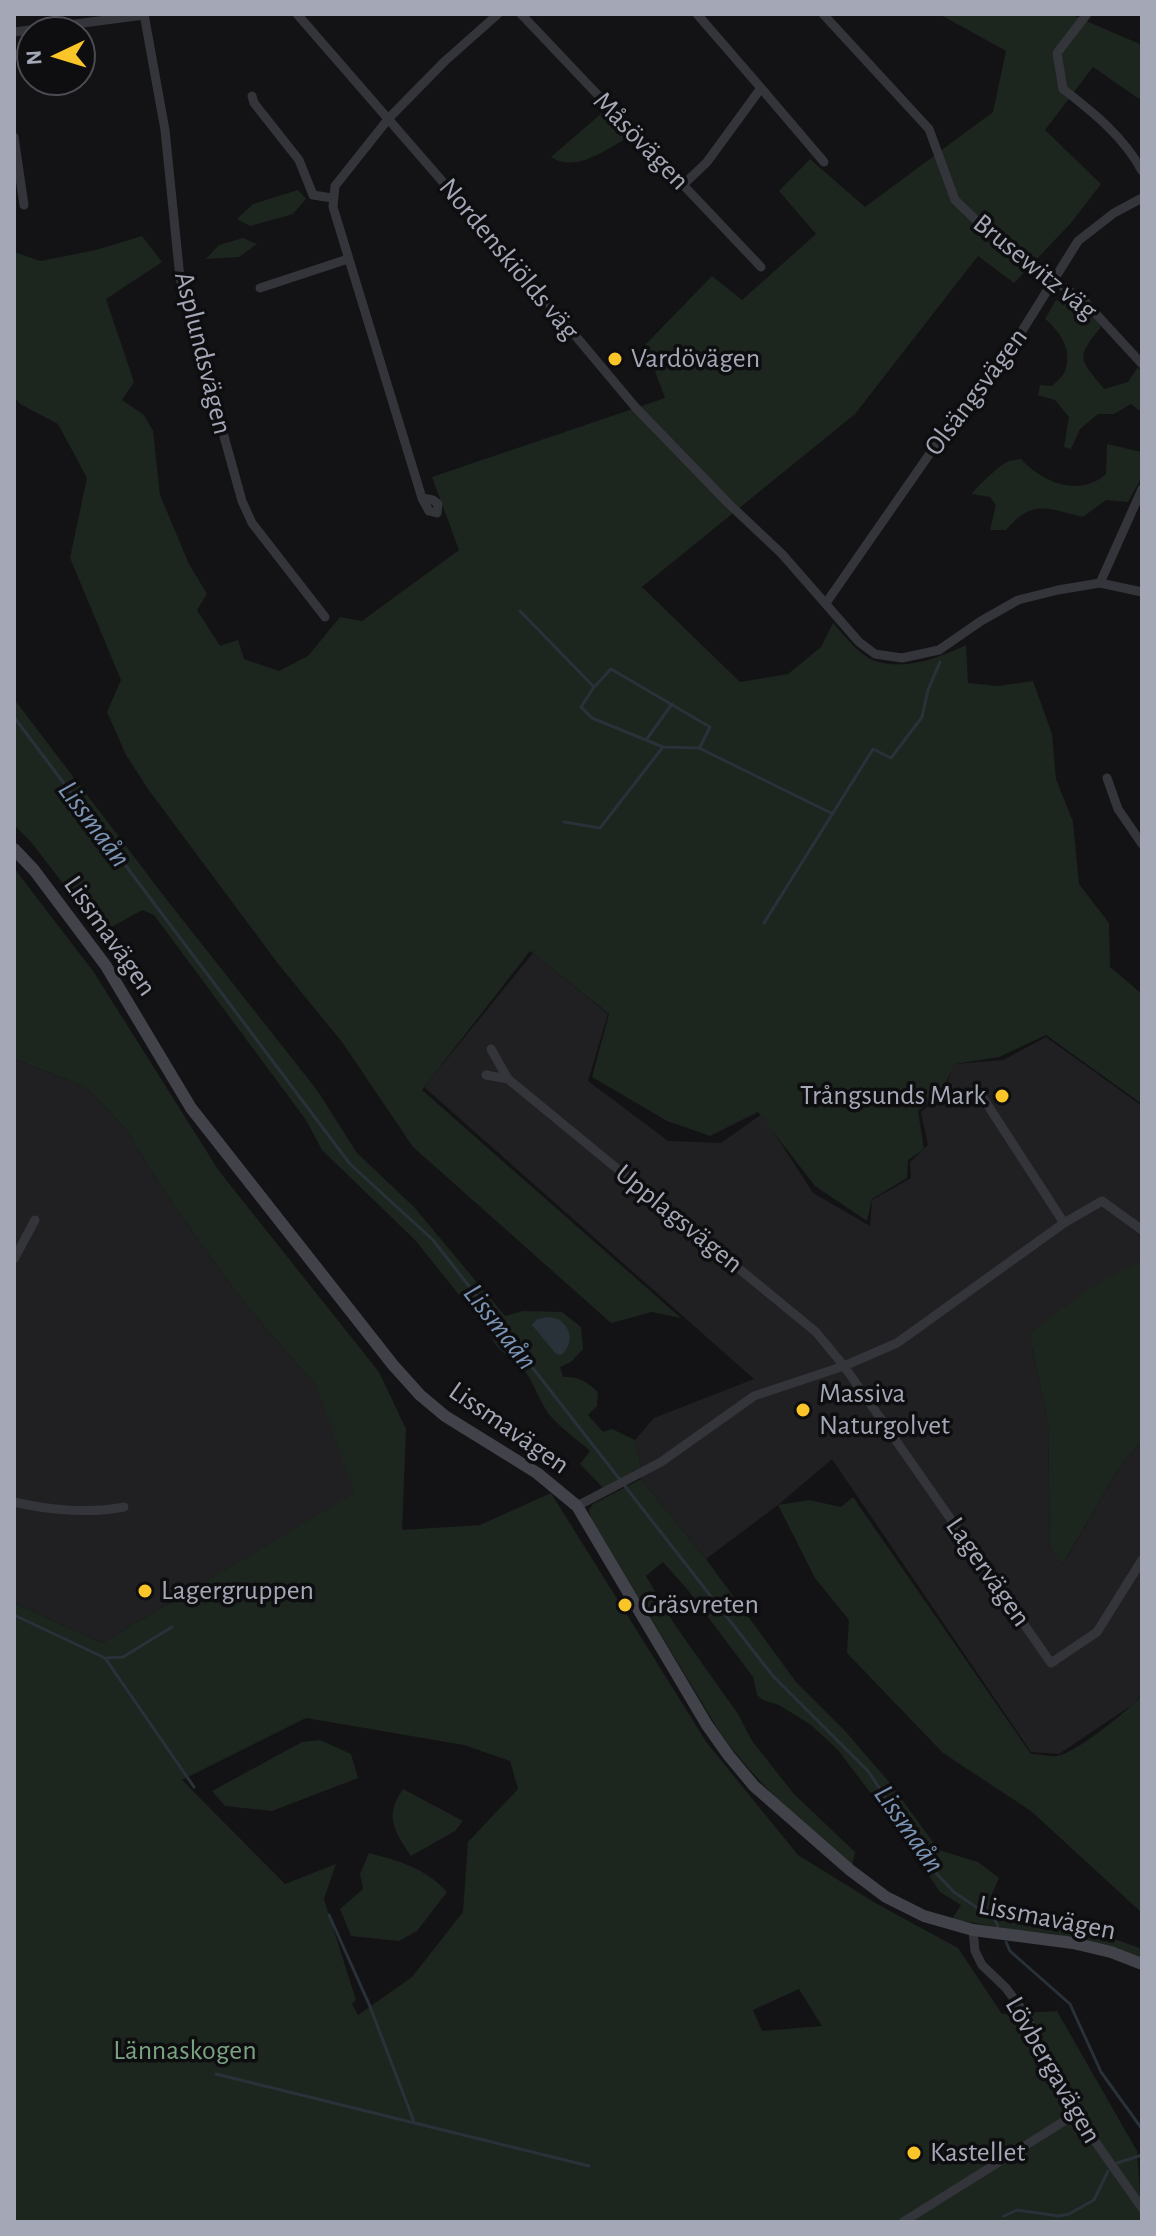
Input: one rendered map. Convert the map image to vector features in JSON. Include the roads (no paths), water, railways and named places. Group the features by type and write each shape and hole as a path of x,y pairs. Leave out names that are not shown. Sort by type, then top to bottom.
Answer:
{"street":[{"path":"14,32 144,14"},
{"name":"Asplundsvägen","path":"144,14 165,130 180,278 242,501 252,523 325,617"},
{"name":"Nordenskiölds väg","path":"297,14 636,408 782,554 859,642 875,654 902,658 939,650 1018,600 1100,583"},
{"path":"422,498 332,198 335,186 389,118 445,61 498,14"},
{"name":"Måsövägen","path":"521,14 761,267"},
{"path":"697,14 824,162"},
{"name":"Brusewitz väg","path":"823,14 929,129 955,200 1005,248 1086,303 1142,364"},
{"path":"1087,14 1057,53 1063,89 1096,115 1134,156 1142,171"},
{"path":"683,185 707,162 761,88"},
{"path":"252,96 254,103 299,160 313,195 332,198"},
{"path":"14,137 24,205"},
{"name":"Olsängsvägen","path":"826,603 958,413 1012,347 1078,241 1114,213 1142,198"},
{"path":"260,288 348,259"},
{"path":"1142,489 1100,583 1142,592"},
{"path":"1107,778 1118,809 1142,844"},
{"name":"Lissmavägen","path":"14,849 34,870 106,966 191,1108 393,1365 420,1395 445,1416 537,1473 577,1506 707,1725 754,1786 850,1870 886,1897 924,1916 973,1930 1073,1943 1111,1952 1142,1964"},
{"path":"491,1049 508,1079"},
{"path":"486,1075 508,1079"},
{"name":"Upplagsvägen","path":"508,1079 816,1332 844,1366"},
{"path":"976,1087 1064,1223"},
{"path":"577,1506 661,1462 754,1396 844,1366 897,1343 1064,1223 1102,1201 1142,1230"},
{"path":"14,1259 35,1220"},
{"name":"Lagervägen","path":"844,1366 1051,1663 1097,1632 1142,1560"},
{"path":"14,1502 106,1511 124,1507"},
{"name":"Lövbergavägen","path":"973,1930 975,1951 982,1965 1006,1988 1026,2015 1059,2090 1074,2115 1142,2208"},
{"path":"903,2222 1074,2115"}],"waterway":[{"path":"520,611 594,687 611,669 710,727 700,747"},
{"path":"764,923 873,749 891,758 922,717 928,690 940,662"},
{"path":"594,687 581,707 592,718 663,747 699,748 833,814"},
{"path":"646,740 672,704"},
{"name":"Lissmaån","path":"14,717 350,1164 433,1240 773,1676 868,1771 937,1874 954,1892 995,1920 998,1926"},
{"path":"564,822 600,828 663,747"},
{"path":"14,1615 105,1658"},
{"path":"172,1627 123,1657 105,1658 194,1787"},
{"path":"329,1915 369,2004 414,2122"},
{"name":"Lissmaån","path":"1006,1942 1010,1951 1070,2004 1101,2072 1142,2129"},
{"path":"216,2074 589,2166"},
{"path":"1117,2163 1142,2155"},
{"path":"1004,2216 1017,2210 1059,2216 1069,2214 1094,2200 1108,2171"}],"place":[{"name":"Vardövägen","path":"615,359"},
{"name":"Trångsunds Mark","path":"1002,1096"},
{"name":"Massiva Naturgolvet","path":"803,1410"},
{"name":"Lagergruppen","path":"145,1591"},
{"name":"Gräsvreten","path":"625,1605"},
{"name":"Kastellet","path":"914,2153"}],"park label":[{"name":"Lännaskogen","path":"185,2051"}]}
